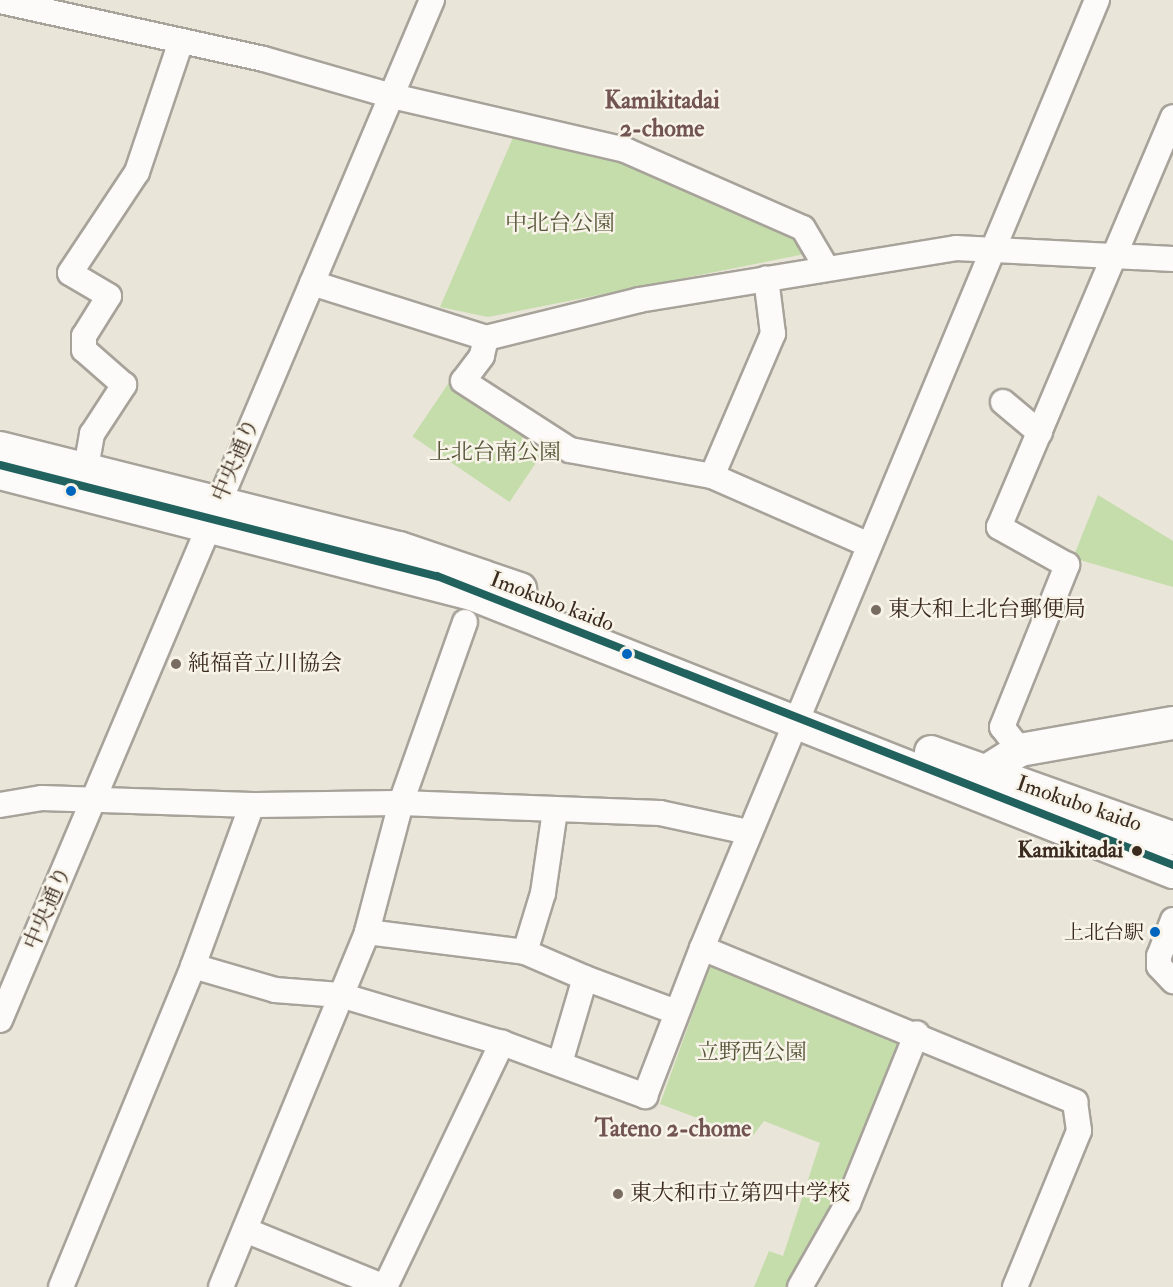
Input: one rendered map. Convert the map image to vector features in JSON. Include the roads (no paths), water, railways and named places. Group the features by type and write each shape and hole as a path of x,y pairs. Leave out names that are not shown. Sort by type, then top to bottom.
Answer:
{"main road":[{"name":"Imokubo kaido","path":"0,448 86,468 214,512 474,595 797,710 981,783 1173,872"},
{"name":"Imokubo kaido","path":"0,473 214,512"},
{"path":"981,783 1020,750 1173,723"},
{"name":"Imokubo kaido","path":"981,783 1173,838"}],"street":[{"name":"中央通り","path":"0,1020 432,0"},
{"path":"193,966 275,990 340,995 502,1043 645,1096 676,1012 797,710 1097,0"},
{"path":"0,1 181,41 392,96 625,150 802,228 826,267"},
{"path":"86,468 92,434 124,386 84,350 84,336 109,296 70,273 137,172 181,41"},
{"path":"1020,750 1002,727 1067,566 999,527 1115,254 1165,158 1173,117"},
{"path":"312,283 486,338 639,300 826,267 993,248 1173,259"},
{"path":"712,476 773,334 766,278"},
{"path":"486,338 482,356 463,381 570,450 712,476 867,544"},
{"path":"1003,402 1040,433"},
{"path":"221,1287 367,932 401,803 465,622"},
{"path":"0,805 42,798 252,805 401,803 555,811 660,813 748,832"},
{"path":"61,1287 193,966 252,805"},
{"path":"525,952 543,893 555,811"},
{"path":"1172,924 1159,956 1159,966 1173,981"},
{"path":"367,932 525,952 585,978 676,1012"},
{"path":"702,948 1066,1095 1080,1113 1079,1131 1015,1287"},
{"path":"560,1063 585,978"},
{"path":"800,1287 848,1203 916,1034"},
{"path":"244,1230 385,1287 502,1043"}],"place":[{"name":"東大和上北台郵便局","path":"876,610"},
{"name":"純福音立川協会","path":"176,664"},
{"name":"Kamikitadai","path":"1137,851"},
{"name":"上北台駅","path":"1155,932"},
{"name":"東大和市立第四中学校","path":"618,1194"}],"district":[{"name":"Kamikitadai 2-chome","path":"662,115"},
{"name":"Tateno 2-chome","path":"673,1129"}],"park label":[{"name":"中北台公園","path":"560,224"},
{"name":"上北台南公園","path":"495,453"},
{"name":"立野西公園","path":"752,1053"}]}
